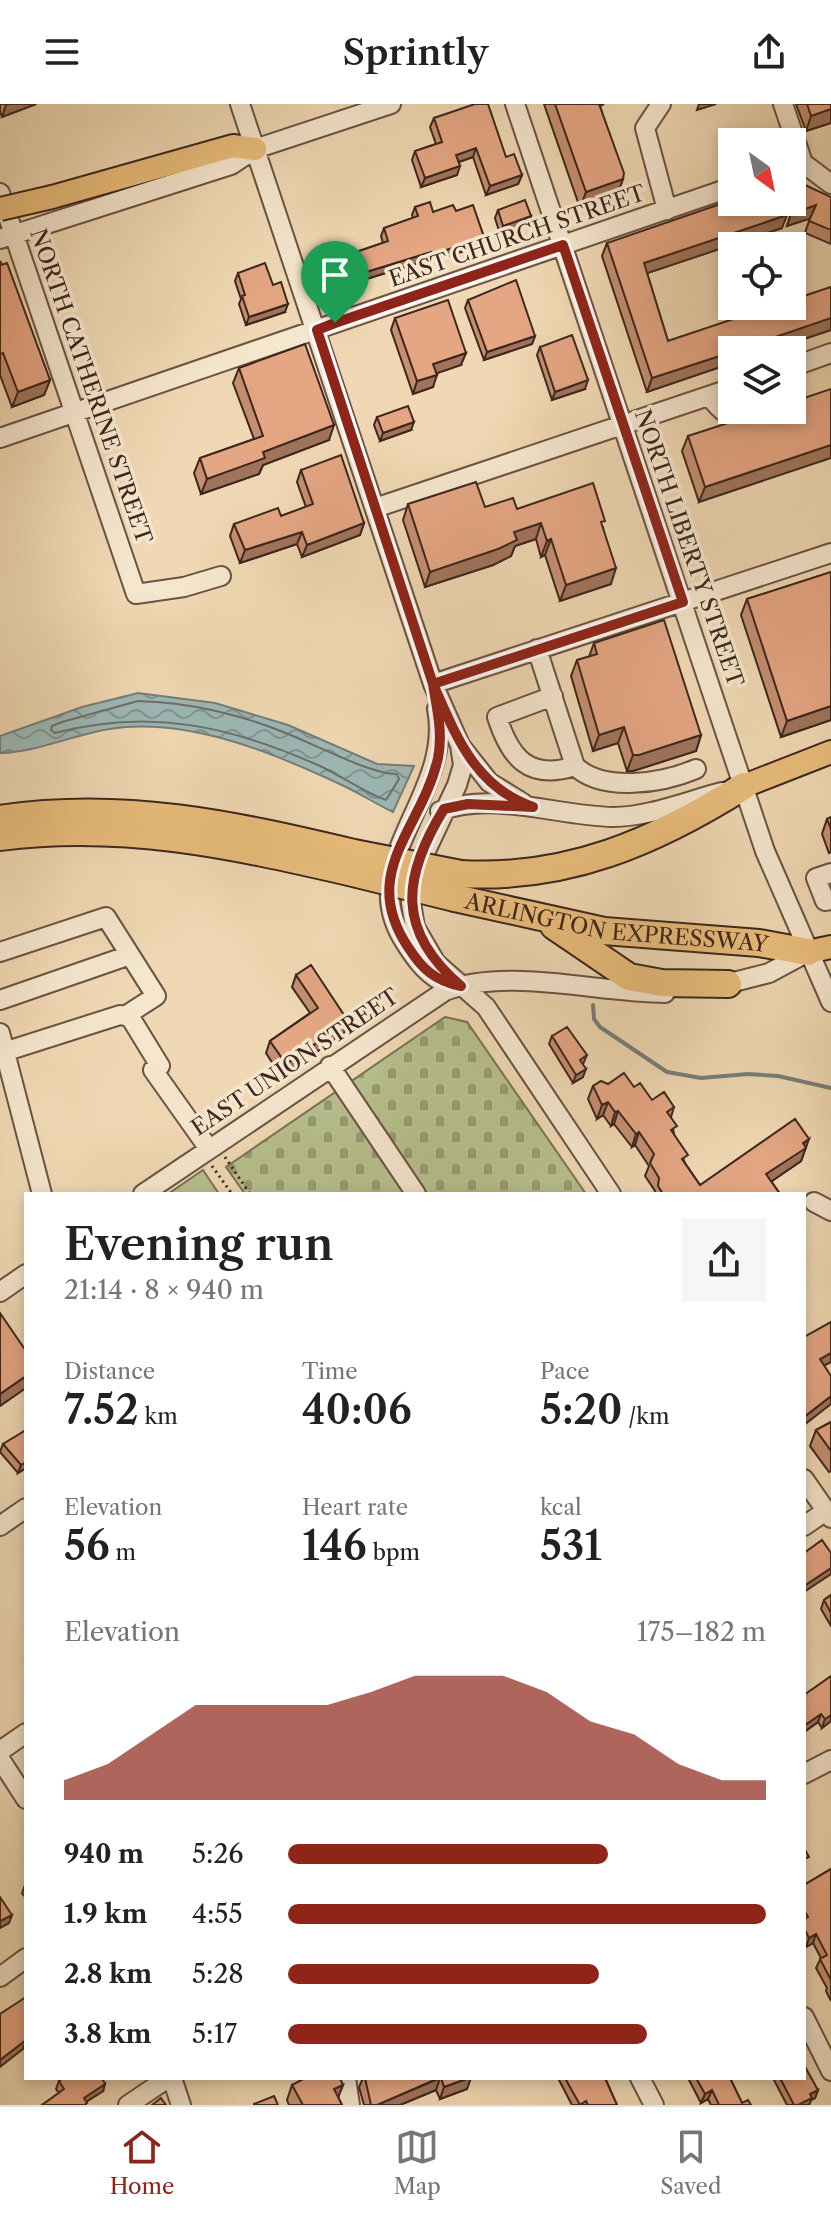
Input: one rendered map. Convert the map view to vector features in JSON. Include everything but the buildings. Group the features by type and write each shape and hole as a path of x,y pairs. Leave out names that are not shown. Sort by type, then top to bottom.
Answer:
{"highway":[{"name":"ARLINGTON EXPRESSWAY","path":"458,886 614,854 663,833 744,786"},
{"name":"ARLINGTON EXPRESSWAY","path":"0,819 79,821 134,832 214,841 351,863 458,886 536,918 604,931 819,950"},
{"name":"ARLINGTON EXPRESSWAY","path":"0,837 79,821"},
{"path":"536,918 629,977 662,983 728,984"}],"main road":[{"path":"0,209 233,146 255,149"},
{"path":"744,786 831,752"}],"street":[{"path":"240,104 433,684 458,740 489,782 507,796 533,807"},
{"path":"7,237 231,165 255,149 391,104"},
{"name":"NORTH LIBERTY STREET","path":"515,104 744,786 790,912 819,950 831,1002"},
{"path":"661,104 645,128 667,210"},
{"path":"783,104 789,128"},
{"path":"806,170 831,184"},
{"name":"EAST CHURCH STREET","path":"0,438 718,192"},
{"name":"NORTH CATHERINE STREET","path":"0,193 7,237 136,594 184,587 221,576"},
{"path":"806,362 831,353"},
{"path":"375,508 718,393"},
{"path":"709,396 718,405"},
{"path":"433,684 831,553"},
{"path":"537,649 575,766 583,774 637,785 696,769"},
{"path":"433,684 440,725 438,756 389,872 389,902 394,923 425,970 441,981 461,986"},
{"path":"553,696 500,714 506,744 526,765 558,772 575,766"},
{"path":"458,740 463,765 418,865 411,909 424,948 486,1007 610,1192"},
{"path":"408,830 444,809 468,804 622,816 744,786"},
{"path":"790,912 828,900 816,878 831,873"},
{"path":"0,952 106,917 156,996 125,1016 3,1042 41,1192"},
{"name":"EAST UNION STREET","path":"146,1192 430,999 461,986 514,983 665,993 728,984 769,973 819,950"},
{"path":"0,1000 130,955"},
{"path":"125,1016 130,1017 160,1066 153,1070 209,1149"},
{"path":"330,1066 415,1192"},
{"path":"814,1202 831,1211"},
{"path":"0,1292 24,1275"},
{"path":"806,1482 829,1514 806,1525"},
{"path":"0,1526 24,1509"},
{"path":"0,1751 24,1734"},
{"path":"0,1759 24,1796"},
{"path":"806,1773 831,1760"},
{"path":"0,1977 24,1959"},
{"path":"806,2021 831,2071"},
{"path":"128,2105 167,2080"},
{"path":"171,2080 181,2105"},
{"path":"346,2080 350,2105"},
{"path":"641,2080 654,2105"}],"path":[{"path":"209,1149 231,1192"},
{"path":"209,1149 248,1192"}],"green space":[{"path":"445,1017 467,1022 585,1192 244,1192 226,1167"},
{"path":"203,1170 218,1192 171,1192"}],"water":[{"path":"138,693 215,703 288,725 377,764 414,766 393,812 344,786 266,752 182,730 154,727 110,729 31,749 0,753 0,736 82,707"}],"waterway":[{"path":"593,1005 594,1019 600,1027 667,1072 701,1078 748,1074 778,1076 831,1088"}],"route":[{"path":"335,323 317,330 433,684 440,725 435,770 389,872 390,907 399,934 421,966 435,978 461,986 431,959 415,927 411,896 421,858 444,809 468,804 533,807 507,796 479,773 458,740 433,684 683,602 563,245 335,323"}]}
